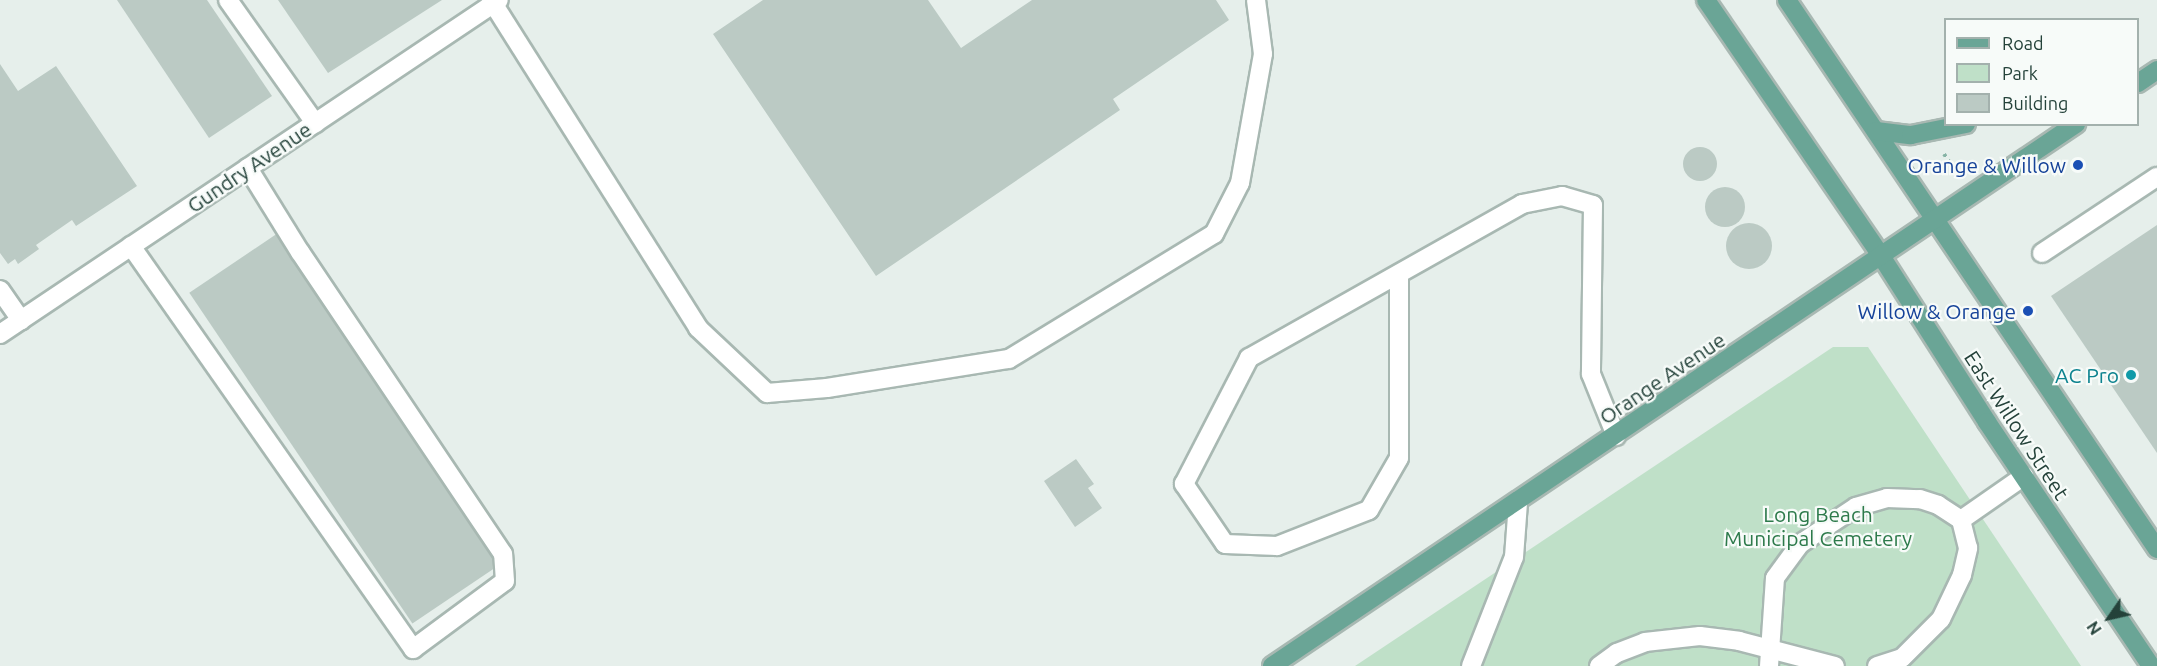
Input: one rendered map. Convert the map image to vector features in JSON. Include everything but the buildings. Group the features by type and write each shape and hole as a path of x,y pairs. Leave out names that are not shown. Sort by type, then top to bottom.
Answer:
{"main road":[{"name":"East Willow Street","path":"1706,0 1881,256 2024,476 2152,662"},
{"path":"1787,0 1932,221 2157,549"},
{"path":"2139,82 2157,70"},
{"path":"1875,131 1911,135 1956,126"},
{"name":"Orange Avenue","path":"1272,666 1518,503 2073,126"}],"street":[{"path":"228,0 315,123"},
{"path":"494,1 698,328 767,393 827,388 1009,359 1214,234 1240,183 1263,54 1256,0"},
{"name":"Gundry Avenue","path":"0,334 494,1"},
{"path":"131,246 413,649 505,581 503,554 300,252 248,168"},
{"path":"2042,253 2157,177"},
{"path":"1399,274 1399,458 1369,510 1277,546 1225,544 1184,484 1249,358 1522,204 1562,196 1593,205 1591,374 1616,436"},
{"path":"0,290 21,320"},
{"path":"1961,520 2024,476"},
{"path":"1771,658 1775,578 1800,544 1826,524 1856,507 1887,498 1920,499 1938,505 1961,520 1968,548 1962,575 1941,619 1902,658 1877,666"},
{"path":"1471,666 1514,557 1518,503"},
{"path":"1599,666 1617,652 1666,637 1739,641 1771,658 1835,666"}],"path":[{"path":"1937,159 1944,155"}],"green space":[{"name":"Long Beach Municipal Cemetery","path":"1833,347 1868,347 2081,666 1355,666"}],"place":[{"name":"Orange & Willow","path":"2078,165"},
{"name":"Willow & Orange","path":"2028,311"},
{"name":"AC Pro","path":"2131,375"}]}
